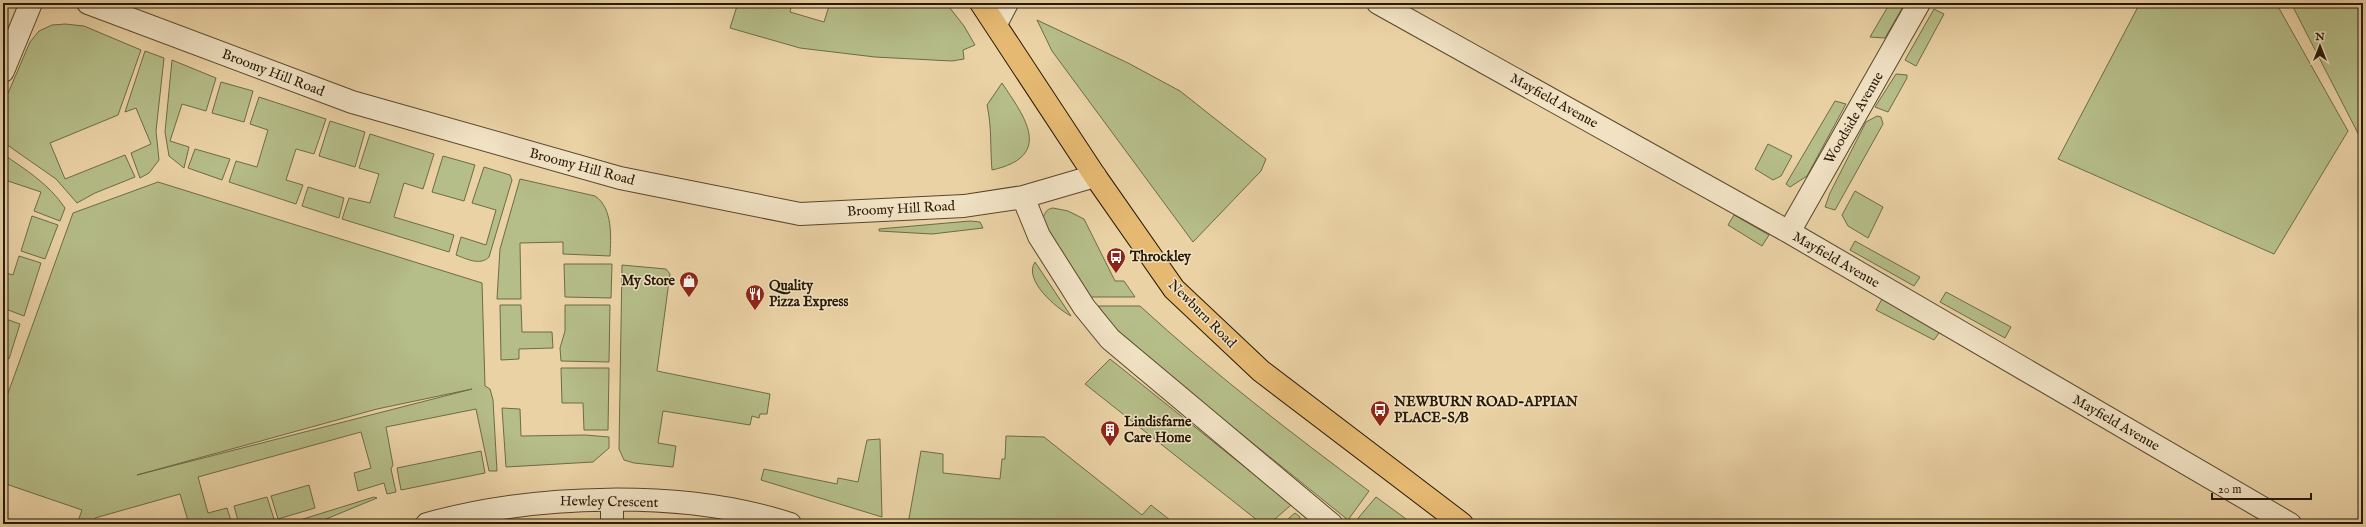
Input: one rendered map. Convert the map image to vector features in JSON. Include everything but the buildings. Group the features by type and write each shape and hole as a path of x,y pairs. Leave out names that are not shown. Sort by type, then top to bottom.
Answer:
{"main road":[{"name":"Newburn Road","path":"981,3 1095,176 1180,295 1261,371 1462,524"}],"street":[{"path":"3,71 31,3"},
{"name":"Broomy Hill Road","path":"88,3 352,102 620,178 800,214 964,206 1023,197 1095,176"},
{"path":"996,24 1007,3"},
{"name":"Mayfield Avenue","path":"1378,3 1789,232 2290,524"},
{"name":"Woodside Avenue","path":"1789,232 1919,3"},
{"path":"1023,197 1039,236 1084,307 1110,339 1330,524"},
{"path":"612,500 612,524"},
{"name":"Hewley Crescent","path":"427,524 501,508 556,501 612,500 687,504 767,517 790,524"}],"green space":[{"path":"738,3 792,3 790,12 824,22 830,3 873,3 890,8 892,3 946,3 964,26 975,45 963,50 964,59 952,61 875,57 800,48 730,28"},
{"path":"1890,3 1905,3 1885,38 1870,37"},
{"path":"2140,3 2276,3 2348,131 2274,254 2058,159"},
{"path":"2291,3 2363,3 2363,143"},
{"path":"1934,9 1944,14 1916,66 1905,60"},
{"path":"1037,20 1128,63 1180,91 1266,159 1261,171 1193,242 1052,51"},
{"path":"65,24 84,26 141,50 118,115 50,143 65,179 125,155 135,177 95,193 77,203 56,179 3,142 3,105 30,42 39,31 52,25"},
{"path":"145,51 164,58 156,131 159,160 149,173 140,178 131,153 151,144 136,108 125,112"},
{"path":"172,60 216,78 206,111 182,104 170,141 189,147 184,168 169,156 165,132"},
{"path":"1896,74 1907,75 1907,78 1888,112 1875,107"},
{"path":"221,82 253,91 244,122 212,113"},
{"path":"1002,83 1025,121 1029,134 1029,145 1023,155 1011,164 992,170 989,113 987,105"},
{"path":"259,97 326,119 314,154 296,149 286,180 303,185 296,204 229,182 236,161 257,167 268,130 250,124"},
{"path":"1835,101 1846,104 1807,176 1790,187 1786,184"},
{"path":"1877,116 1881,117 1883,124 1835,210 1825,207 1830,193 1866,122"},
{"path":"330,121 365,132 355,167 319,156"},
{"path":"370,134 434,154 423,189 404,183 394,217 454,235 449,252 342,219 349,198 370,203 379,174 359,168"},
{"path":"1768,144 1792,156 1781,176 1773,180 1755,169"},
{"path":"195,149 230,159 222,180 188,168"},
{"path":"3,154 37,178 59,199 65,208 60,221 34,211 41,192 5,180 3,185"},
{"path":"443,156 475,165 464,201 432,192"},
{"path":"484,167 510,175 512,180 489,257 482,261 469,260 456,255 461,237 486,245 496,210 472,203"},
{"path":"520,179 595,196 601,201 610,223 610,256 563,254 563,242 520,243 521,299 497,299 500,249"},
{"path":"158,182 482,283 485,386 490,389 493,400 497,471 489,471 476,409 386,427 393,465 391,469 396,492 387,494 384,483 358,491 354,473 371,468 361,432 198,477 208,513 227,508 232,524 189,524 180,494 95,518 96,524 77,524 82,510 6,484 3,491 3,407 73,213","holes":["472,389 137,475 377,409"]},
{"path":"308,187 344,198 339,218 302,206"},
{"path":"1855,191 1883,207 1868,238 1848,226 1842,215"},
{"path":"1053,208 1068,211 1084,219 1115,281 1124,281 1135,297 1090,297 1042,222 1047,211"},
{"path":"1734,215 1769,235 1762,246 1728,225"},
{"path":"32,216 58,225 45,259 21,251"},
{"path":"970,221 980,222 983,228 932,234 879,231 879,229"},
{"path":"1855,241 1920,277 1914,286 1850,250"},
{"path":"19,256 41,263 24,316 3,308 5,286 3,285 3,272 13,275"},
{"path":"1035,262 1071,316 1057,307 1037,285 1033,277 1032,269"},
{"path":"564,264 612,264 611,298 565,297"},
{"path":"622,265 666,269 670,274 657,371 770,394 767,414 760,414 759,418 752,416 750,425 663,411 658,443 676,446 673,467 634,463 624,460 619,449"},
{"path":"1946,292 2011,327 2005,338 1940,302"},
{"path":"1883,297 1941,330 1934,340 1876,310"},
{"path":"500,305 521,305 522,332 552,332 553,348 519,349 519,359 501,360"},
{"path":"565,305 610,305 609,362 561,361 560,348 565,331"},
{"path":"1098,306 1140,306 1195,355 1252,402 1369,491 1348,520 1141,353 1115,328"},
{"path":"3,318 20,324 9,359 3,356"},
{"path":"1110,359 1291,505 1275,519 1262,524 1085,384"},
{"path":"561,368 609,368 608,430 584,430 583,403 562,403"},
{"path":"502,408 520,409 521,436 585,435 609,437 609,448 593,462 506,467"},
{"path":"1006,436 1044,437 1142,515 1151,505 1175,524 908,524 921,451 943,454 943,473 1000,479 1002,459 1005,459"},
{"path":"880,439 882,517 761,480 764,469 837,484 838,478 858,482 867,440"},
{"path":"481,451 485,473 401,490 397,468"},
{"path":"309,485 315,508 278,519 271,496"},
{"path":"267,497 275,522 239,524 234,506"},
{"path":"374,497 377,498 314,524 287,524"},
{"path":"1376,497 1413,524 1354,523"},
{"path":"1295,513 1300,517 1299,524 1288,524 1289,518"}],"place":[{"name":"Throckley","path":"1116,274"},
{"name":"My Store","path":"689,298"},
{"name":"Quality Pizza Express","path":"755,311"},
{"name":"NEWBURN ROAD-APPIAN PLACE-S/B","path":"1380,427"},
{"name":"Lindisfarne Care Home","path":"1110,447"}]}
